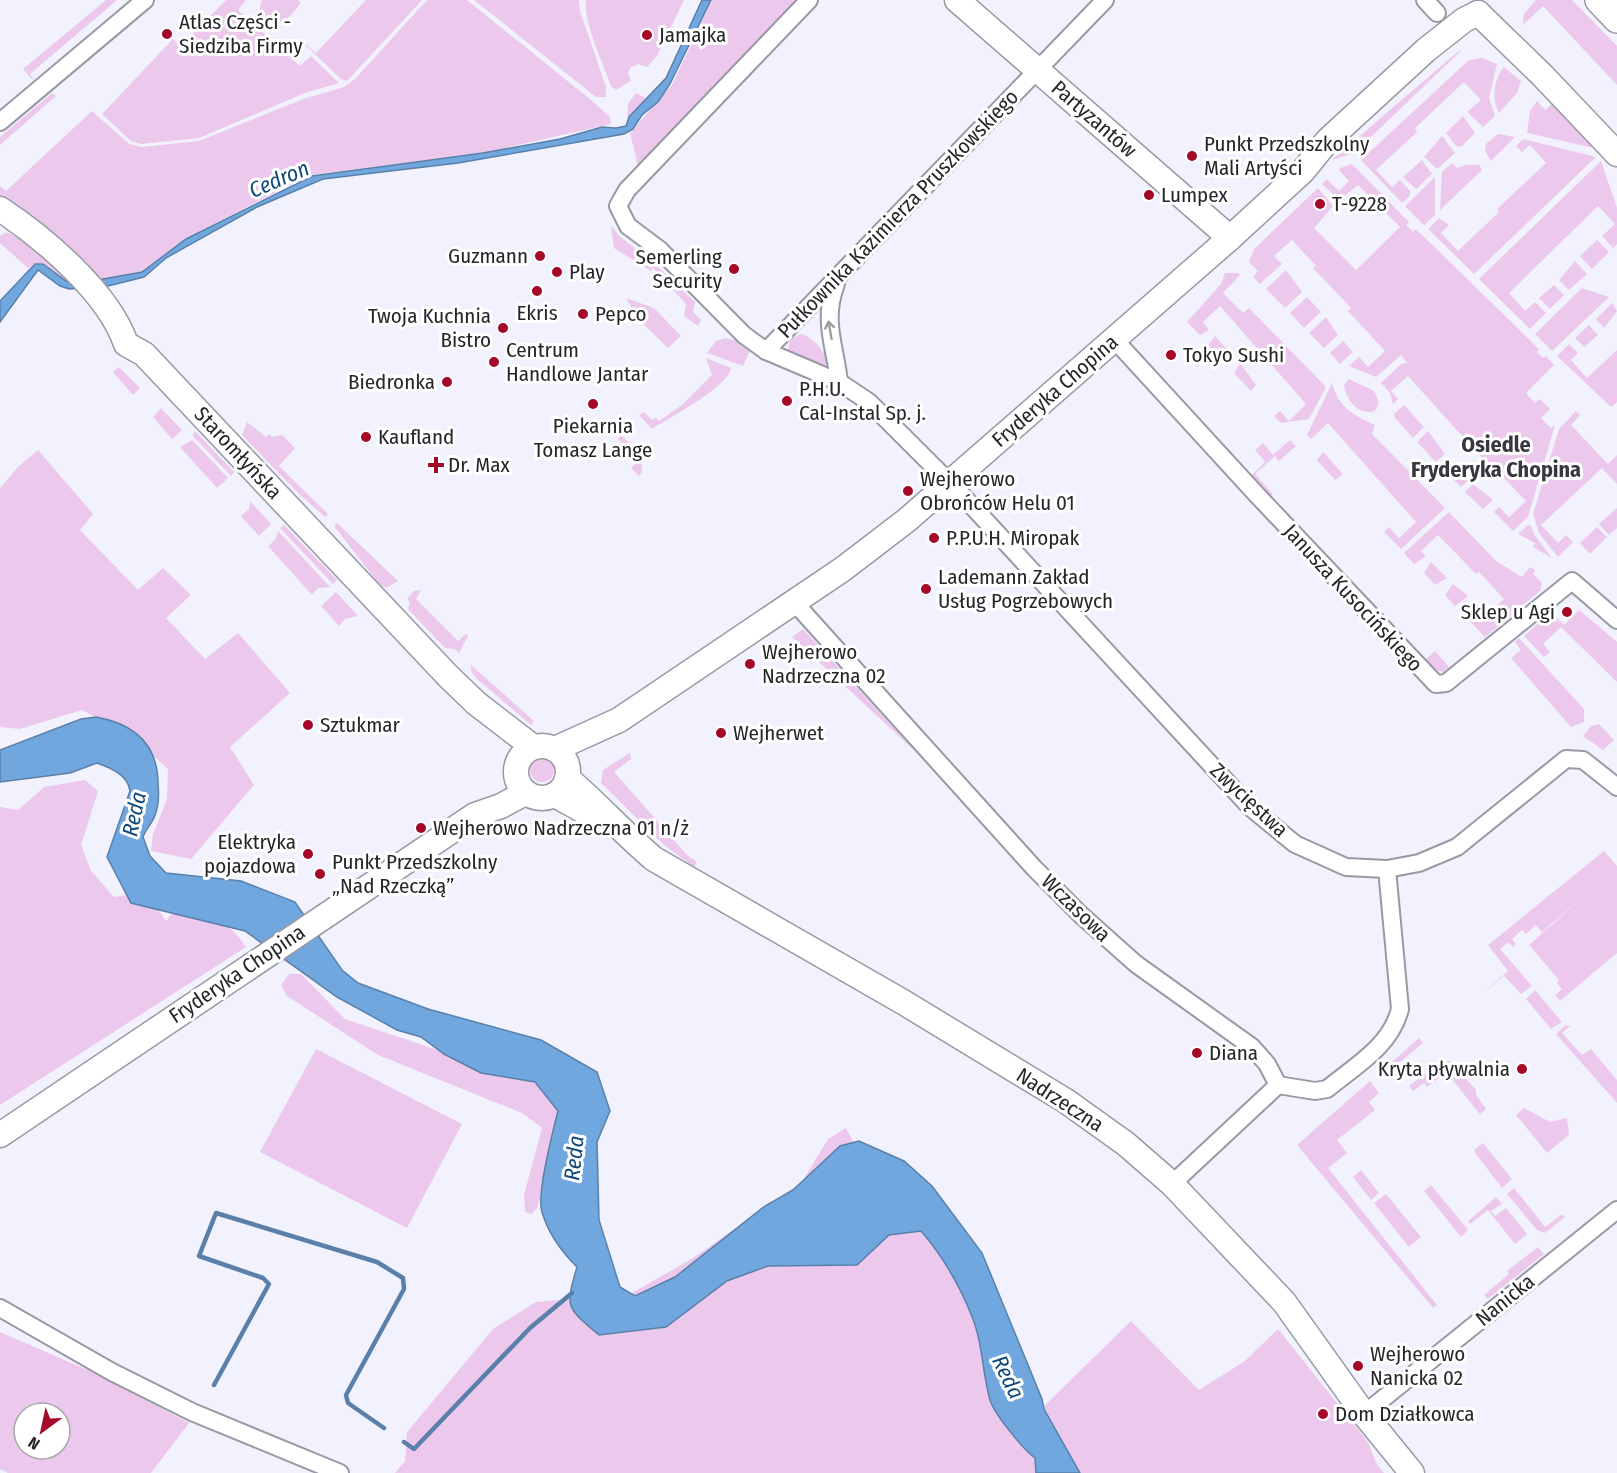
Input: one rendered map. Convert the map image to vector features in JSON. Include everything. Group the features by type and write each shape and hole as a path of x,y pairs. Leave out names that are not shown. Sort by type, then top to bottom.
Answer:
{"main road":[{"path":"1599,0 1617,19"}],"street":[{"path":"0,122 145,0"},
{"name":"Zwycięstwa","path":"809,0 621,198 618,206 624,220 660,250 744,335 766,351 839,382 869,402 951,483 1250,807 1295,844 1346,867 1387,869 1419,863 1457,847 1566,759 1583,760 1617,787"},
{"name":"Partyzantów","path":"957,0 1230,238"},
{"name":"Pułkownika Kazimierza Pruszkowskiego","path":"766,351 1105,0"},
{"path":"1425,0 1437,13"},
{"path":"1485,7 1542,75 1617,154"},
{"name":"Fryderyka Chopina","path":"0,1135 475,815 501,806 542,770 794,602 869,549 951,483 1303,171 1338,147 1449,47 1485,7"},
{"name":"Staromłyńska","path":"0,208 43,239 64,258 121,328 137,335 144,354 542,770"},
{"path":"838,278 829,303 828,327 836,356 839,382"},
{"name":"Janusza Kusocińskiego","path":"1114,339 1257,495 1436,684 1446,684 1572,580 1617,620"},
{"name":"Wczasowa","path":"794,602 1034,868 1081,915 1136,964 1252,1047 1267,1064 1278,1084"},
{"name":"Nadrzeczna","path":"542,770 588,795 620,830 654,859 903,1002 1066,1101 1126,1144 1172,1184 1284,1302 1365,1414 1412,1473"},
{"path":"1172,1184 1278,1084 1315,1091 1327,1089 1387,1039 1396,1026 1400,1009 1387,869"},
{"name":"Nanicka","path":"1365,1414 1617,1210"},
{"path":"0,1308 112,1372 182,1407 340,1473"}],"shaded area":[{"path":"106,0 117,0 30,74 35,83 23,69"},
{"path":"226,0 246,0 238,10 300,66 311,56 339,83 305,93 199,138 141,144 131,141 102,114 173,39 181,46"},
{"path":"262,0 298,0 301,3 286,20 272,23 262,15 260,5"},
{"path":"366,0 422,0 347,81 341,79 298,38 316,53"},
{"path":"427,0 467,0 591,100 610,117 611,124 482,153 310,175 186,238 142,271 103,279 97,279 52,234 0,197 0,186 6,191 92,111 129,144 142,147 199,141 303,99 344,87 355,79"},
{"path":"474,0 579,0 580,11 606,87 606,97 596,97"},
{"path":"586,0 684,0 657,56 647,67 638,64 631,67 628,73 631,81 616,90 611,86 594,43 587,19"},
{"path":"712,0 798,0 638,166 630,133 672,85"},
{"path":"1536,0 1572,0 1617,46 1617,85 1543,6 1523,25 1524,14"},
{"path":"1463,49 1354,153 1332,160 1455,54"},
{"path":"1482,58 1497,64 1489,98 1495,116 1483,127 1467,112 1481,100 1464,82 1415,128 1417,132 1376,170 1392,187 1400,180 1410,191 1410,196 1402,203 1361,160 1469,60"},
{"path":"1504,67 1521,81 1517,93 1499,113 1495,102 1495,89"},
{"path":"52,93 56,96 0,145 0,137"},
{"path":"636,93 648,99 627,118 628,104"},
{"path":"1537,101 1545,110 1553,103 1594,148 1527,133 1530,111"},
{"path":"1463,116 1475,133 1461,147 1456,146 1446,133"},
{"path":"1498,134 1515,137 1491,161 1485,151 1486,144"},
{"path":"1442,136 1455,153 1437,169 1424,157"},
{"path":"1523,139 1596,157 1474,274 1428,229 1439,218 1449,225 1441,233 1458,251 1499,212 1497,209 1546,163 1530,145 1522,152 1516,146"},
{"path":"1422,160 1432,174 1416,189 1403,177"},
{"path":"1601,161 1617,208 1617,244 1613,248 1602,236 1615,224 1598,206 1509,293 1525,311 1535,302 1546,313 1530,329 1479,279"},
{"path":"1452,163 1457,168 1479,165 1482,170 1440,210 1442,172"},
{"path":"1352,164 1409,222 1406,225 1413,232 1416,229 1539,349 1537,352 1543,358 1546,356 1554,365 1526,393 1535,403 1540,399 1550,409 1541,418 1551,428 1555,425 1528,517 1513,531 1494,512 1499,507 1509,517 1526,501 1502,476 1500,478 1408,376 1391,391 1398,399 1393,404 1390,393 1381,383 1401,364 1407,363 1401,355 1376,377 1349,366 1359,357 1368,367 1385,351 1348,311 1351,308 1313,268 1316,266 1292,240 1274,256 1282,264 1260,284 1253,277 1258,271 1249,262 1254,249 1318,188 1333,206 1314,228 1356,270 1400,227 1358,185 1339,200 1322,184 1327,179 1339,191 1349,181 1338,169"},
{"path":"1435,177 1435,215 1424,225 1405,206"},
{"path":"611,225 619,236 653,262 695,302 693,312 701,320 698,326 684,316 686,304 653,268 651,271 614,248"},
{"path":"6,232 36,247 71,281 66,281 43,263 28,268 0,243 0,236"},
{"path":"1597,240 1609,252 1592,269 1580,256"},
{"path":"1575,261 1587,274 1569,290 1559,280"},
{"path":"1286,270 1302,292 1285,308 1266,289"},
{"path":"1225,273 1240,275 1223,293 1243,313 1249,308 1326,387 1309,419 1281,423 1274,416 1280,411 1289,421 1306,404 1220,306 1203,322 1209,330 1200,335 1187,322 1221,284"},
{"path":"1554,285 1564,295 1550,309 1539,298"},
{"path":"1582,288 1609,297 1552,351 1535,334"},
{"path":"1307,297 1321,312 1304,328 1290,313"},
{"path":"626,298 654,308 681,336 668,348 639,320"},
{"path":"1612,303 1617,311 1604,328 1596,319"},
{"path":"1326,317 1338,335 1324,348 1309,333"},
{"path":"1589,325 1598,335 1584,347 1575,338"},
{"path":"801,334 814,341 821,349 827,362 823,367 791,353 788,349 791,338"},
{"path":"1215,336 1235,358 1225,363 1208,345"},
{"path":"725,338 740,342 750,351 743,366 707,353 716,341"},
{"path":"1343,341 1353,352 1340,364 1330,353"},
{"path":"1569,344 1578,353 1571,360 1587,378 1617,350 1617,402 1611,407 1557,356"},
{"path":"706,358 731,368 727,376 709,393 652,429 639,415 644,412 652,420 656,417 659,421 682,405 712,375"},
{"path":"1240,363 1256,385 1251,391 1234,373"},
{"path":"119,367 140,388 133,395 113,372"},
{"path":"1349,379 1374,391 1379,402 1375,411 1363,411 1354,406 1347,396 1344,385"},
{"path":"1332,383 1343,405 1360,418 1375,425 1372,434 1445,508 1401,549 1384,532 1389,527 1399,538 1416,522 1328,423 1311,439 1307,435"},
{"path":"1404,405 1424,427 1413,438 1395,418 1394,414"},
{"path":"161,408 182,430 172,439 153,417"},
{"path":"1576,411 1580,415 1571,425 1608,464 1617,455 1617,484 1602,468 1541,525 1558,543 1566,535 1573,542 1558,557 1539,533 1533,514 1559,429"},
{"path":"247,422 266,437 269,434 272,437 282,435 295,448 279,466 328,514 325,517 298,493 242,435"},
{"path":"195,431 234,472 231,476 193,436"},
{"path":"1428,431 1445,454 1436,462 1417,442"},
{"path":"621,435 641,454 642,472 639,476 631,468 639,459 618,439"},
{"path":"192,440 228,478 217,488 180,447"},
{"path":"1290,440 1296,446 1279,461 1275,456 1255,474 1273,494 1270,498 1250,477 1265,462 1255,450 1263,443 1273,455"},
{"path":"38,450 93,514 80,530 138,590 163,568 191,595 166,618 205,659 238,633 290,693 230,747 254,785 191,859 151,851 153,834 167,799 168,769 131,736 82,710 20,729 0,727 0,488 18,467"},
{"path":"1323,452 1343,474 1335,480 1317,460"},
{"path":"1450,460 1469,480 1461,487 1442,468"},
{"path":"1473,484 1493,500 1483,509 1465,492"},
{"path":"250,501 271,524 259,536 241,516 249,509"},
{"path":"1617,508 1617,528 1609,535 1599,524"},
{"path":"1449,512 1496,561 1522,577 1530,567 1535,570 1533,574 1542,583 1540,591 1485,637 1464,615 1473,602 1486,615 1504,599 1479,572 1476,574 1438,535 1421,551 1426,556 1414,564 1404,553"},
{"path":"337,523 398,581 386,588 379,584 334,526"},
{"path":"284,525 337,580 333,584 280,528"},
{"path":"1528,525 1531,526 1535,536 1552,558 1533,547 1535,543 1518,534"},
{"path":"1597,527 1607,537 1590,554 1580,543"},
{"path":"278,531 330,587 318,588 312,595 268,546 275,540"},
{"path":"1431,562 1447,578 1435,585 1424,573"},
{"path":"1453,584 1468,596 1455,606 1445,595"},
{"path":"421,590 416,599 458,641 466,634 468,636 459,653 455,649 445,648 408,609 410,602 407,599 414,591"},
{"path":"336,592 358,616 345,619 339,626 321,606"},
{"path":"1579,610 1617,642 1617,682 1561,627 1543,644 1550,652 1544,657 1524,636 1551,612 1564,625"},
{"path":"803,629 918,754 792,637"},
{"path":"1519,638 1584,709 1584,722 1571,727 1511,658 1521,650 1515,642"},
{"path":"1417,651 1425,660 1435,651 1449,667 1443,672 1433,669 1431,671 1413,653"},
{"path":"471,665 534,721 531,725 476,678 471,671"},
{"path":"1599,724 1614,740 1603,750 1583,736 1591,726"},
{"path":"630,753 631,759 614,772 688,856 697,862 694,867 664,845 601,783 603,770"},
{"path":"542,758 551,761 554,770 551,779 542,782 533,779 530,770 533,761"},
{"path":"85,780 98,791 81,845 91,871 114,897 146,892 166,921 177,907 198,911 225,924 246,947 0,1105 0,807 18,810 44,787"},
{"path":"1604,851 1617,866 1617,953 1560,1001 1555,995 1562,989 1557,983 1559,980 1529,945 1584,896 1542,932 1536,925 1526,934 1522,930 1512,939 1516,944 1513,947 1508,942 1500,949 1532,986 1521,994 1504,976 1482,994 1508,971 1488,945"},
{"path":"289,974 301,974 345,1019 530,1081 548,1091 558,1105 561,1134 558,1150 537,1208 531,1214 525,1212 524,1195 542,1128 522,1113 378,1055 287,996 281,985"},
{"path":"1535,990 1562,1022 1551,1029 1526,999"},
{"path":"1565,1025 1570,1026 1562,1033 1582,1055 1591,1049 1617,1080 1617,1103 1556,1034"},
{"path":"1419,1038 1423,1043 1393,1068 1399,1077 1391,1078 1384,1069"},
{"path":"316,1049 462,1124 407,1228 260,1152"},
{"path":"1450,1061 1476,1090 1476,1095 1486,1109 1480,1114 1446,1072 1427,1087 1424,1083 1413,1091 1409,1086 1440,1062"},
{"path":"1370,1081 1379,1093 1369,1102 1375,1110 1337,1140 1347,1153 1328,1168 1437,1305 1433,1308 1297,1145"},
{"path":"1524,1108 1550,1122 1567,1118 1569,1135 1547,1153 1516,1115"},
{"path":"846,1128 892,1216 925,1217 1050,1473 395,1473 405,1461 407,1432 493,1329 536,1302 630,1294 693,1258 802,1182 828,1139"},
{"path":"1483,1143 1512,1179 1502,1188 1474,1150"},
{"path":"1361,1170 1379,1193 1371,1200 1353,1177"},
{"path":"1431,1185 1468,1230 1461,1237 1424,1191"},
{"path":"1514,1188 1545,1227 1562,1214 1565,1217 1545,1233 1537,1230 1507,1194"},
{"path":"1386,1194 1421,1237 1409,1247 1374,1203"},
{"path":"1496,1197 1502,1204 1491,1211 1495,1216 1506,1208 1527,1234 1515,1244 1488,1210 1470,1224 1468,1221"},
{"path":"1538,1247 1544,1254 1488,1299 1484,1295 1509,1274 1507,1271"},
{"path":"1131,1321 1199,1390 1245,1361 1278,1329 1368,1442 1376,1463 1384,1473 1066,1473 1040,1410"},
{"path":"0,1332 97,1374 189,1423 151,1473 8,1473 0,1469"}],"water":[{"path":"702,0 711,0 670,84 658,102 642,115 633,129 624,134 458,163 323,179 257,207 166,258 144,277 108,286 69,289 60,286 38,270 0,322 0,301 35,264 43,264 66,281 103,279 142,272 186,239 312,176 483,153 560,139 602,127 626,126 629,117 666,78"},
{"name":"Reda","path":"96,717 110,720 133,731 149,747 154,758 159,791 158,802 155,816 143,837 150,856 166,873 241,881 295,902 342,970 358,983 428,1009 541,1040 597,1072 610,1111 597,1142 599,1220 620,1287 635,1296 675,1277 765,1206 793,1190 840,1146 859,1141 904,1161 932,1186 982,1253 1042,1399 1044,1409 1080,1473 1036,1473 1035,1458 1023,1447 997,1414 987,1389 978,1335 971,1314 949,1271 921,1231 889,1235 857,1265 768,1266 727,1281 666,1327 599,1335 574,1312 571,1306 571,1291 577,1267 556,1242 542,1212 543,1177 558,1111 535,1082 481,1073 444,1054 421,1037 397,1030 337,997 245,931 131,903 107,857 130,791 129,785 122,776 113,770 97,763 70,773 0,782 0,750 81,719"}],"waterway":[{"path":"214,1385 269,1284 263,1278 199,1256 216,1213 377,1262 403,1278 404,1289 346,1395 348,1403 384,1428"},
{"path":"404,1442 414,1449 530,1328 572,1293"}],"place":[{"name":"Atlas Części - Siedziba Firmy","path":"167,34"},
{"name":"Jamajka","path":"647,35"},
{"name":"Punkt Przedszkolny Mali Artyści","path":"1192,156"},
{"name":"Lumpex","path":"1149,195"},
{"name":"T-9228","path":"1320,204"},
{"name":"Guzmann","path":"540,256"},
{"name":"Semerling Security","path":"734,269"},
{"name":"Play","path":"557,272"},
{"name":"Ekris","path":"537,291"},
{"name":"Pepco","path":"583,314"},
{"name":"Twoja Kuchnia Bistro","path":"503,328"},
{"name":"Tokyo Sushi","path":"1171,355"},
{"name":"Centrum Handlowe Jantar","path":"494,362"},
{"name":"Biedronka","path":"447,382"},
{"name":"P.H.U. Cal-Instal Sp. j.","path":"787,401"},
{"name":"Piekarnia Tomasz Lange","path":"593,404"},
{"name":"Kaufland","path":"366,437"},
{"name":"Dr. Max","path":"436,465"},
{"name":"Wejherowo Obrońców Helu 01","path":"908,491"},
{"name":"P.P.U.H. Miropak","path":"934,538"},
{"name":"Lademann Zakład Usług Pogrzebowych","path":"926,589"},
{"name":"Sklep u Agi","path":"1567,612"},
{"name":"Wejherowo Nadrzeczna 02","path":"750,664"},
{"name":"Sztukmar","path":"308,725"},
{"name":"Wejherwet","path":"721,733"},
{"name":"Wejherowo Nadrzeczna 01 n/ż","path":"421,828"},
{"name":"Elektryka pojazdowa","path":"308,854"},
{"name":"Punkt Przedszkolny „Nad Rzeczką”","path":"320,874"},
{"name":"Diana","path":"1197,1053"},
{"name":"Kryta pływalnia","path":"1522,1069"},
{"name":"Wejherowo Nanicka 02","path":"1358,1366"},
{"name":"Dom Działkowca","path":"1323,1414"}],"district":[{"name":"Osiedle Fryderyka Chopina","path":"1496,456"}],"water label":[{"name":"Cedron","path":"279,179"}]}
